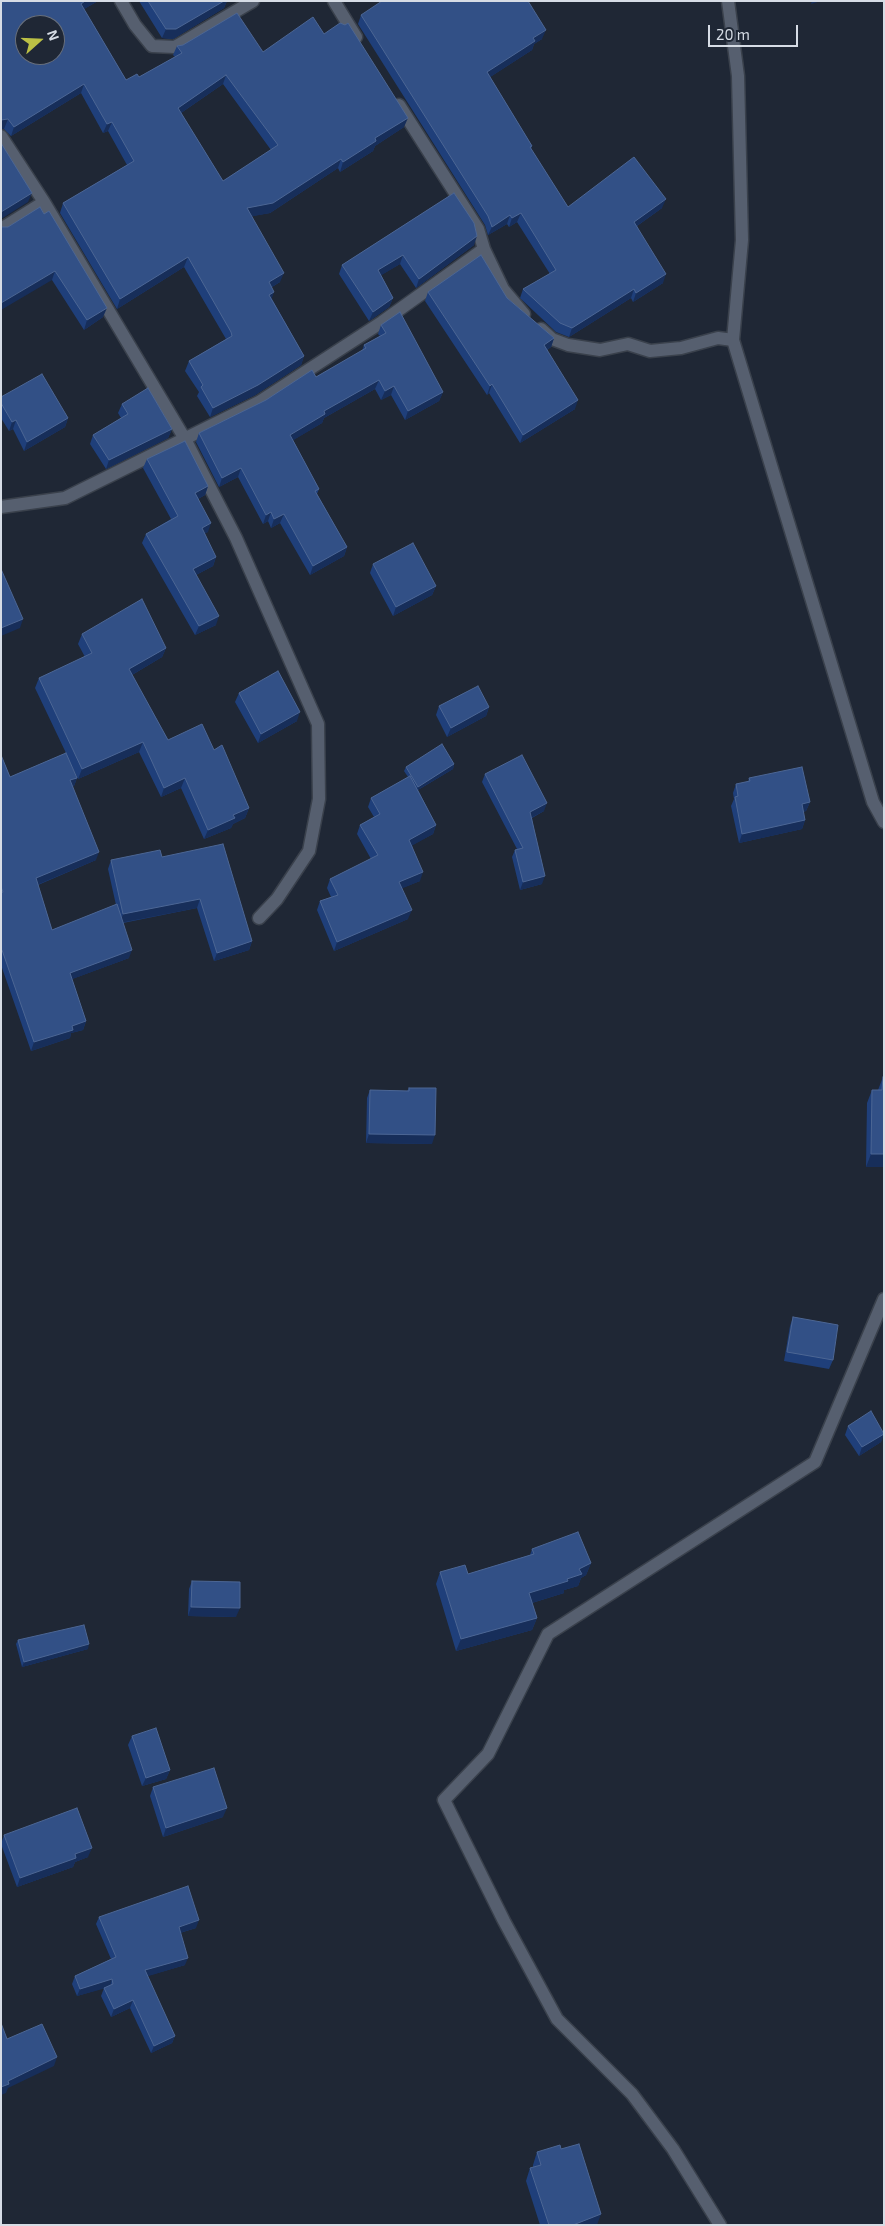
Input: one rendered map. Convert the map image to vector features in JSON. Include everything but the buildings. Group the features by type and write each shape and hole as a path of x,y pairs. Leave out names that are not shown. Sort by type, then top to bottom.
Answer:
{"street":[{"path":"121,1 135,25 152,46 175,46 253,1"},
{"path":"334,1 366,52"},
{"path":"728,1 738,76 742,240 733,340 873,802 884,822"},
{"path":"392,94 478,229 484,249 512,302 552,339 568,345 600,350 628,344 650,351 681,348 718,338 733,340"},
{"path":"1,136 44,202 185,438 236,538 318,724 319,800 309,851 277,899 259,918"},
{"path":"1,229 44,202"},
{"path":"1,507 65,498 259,402 382,322 484,249"},
{"path":"720,2225 673,2149 632,2094 557,2019 504,1921 444,1800 488,1754 548,1634 816,1462 884,1299"}]}
